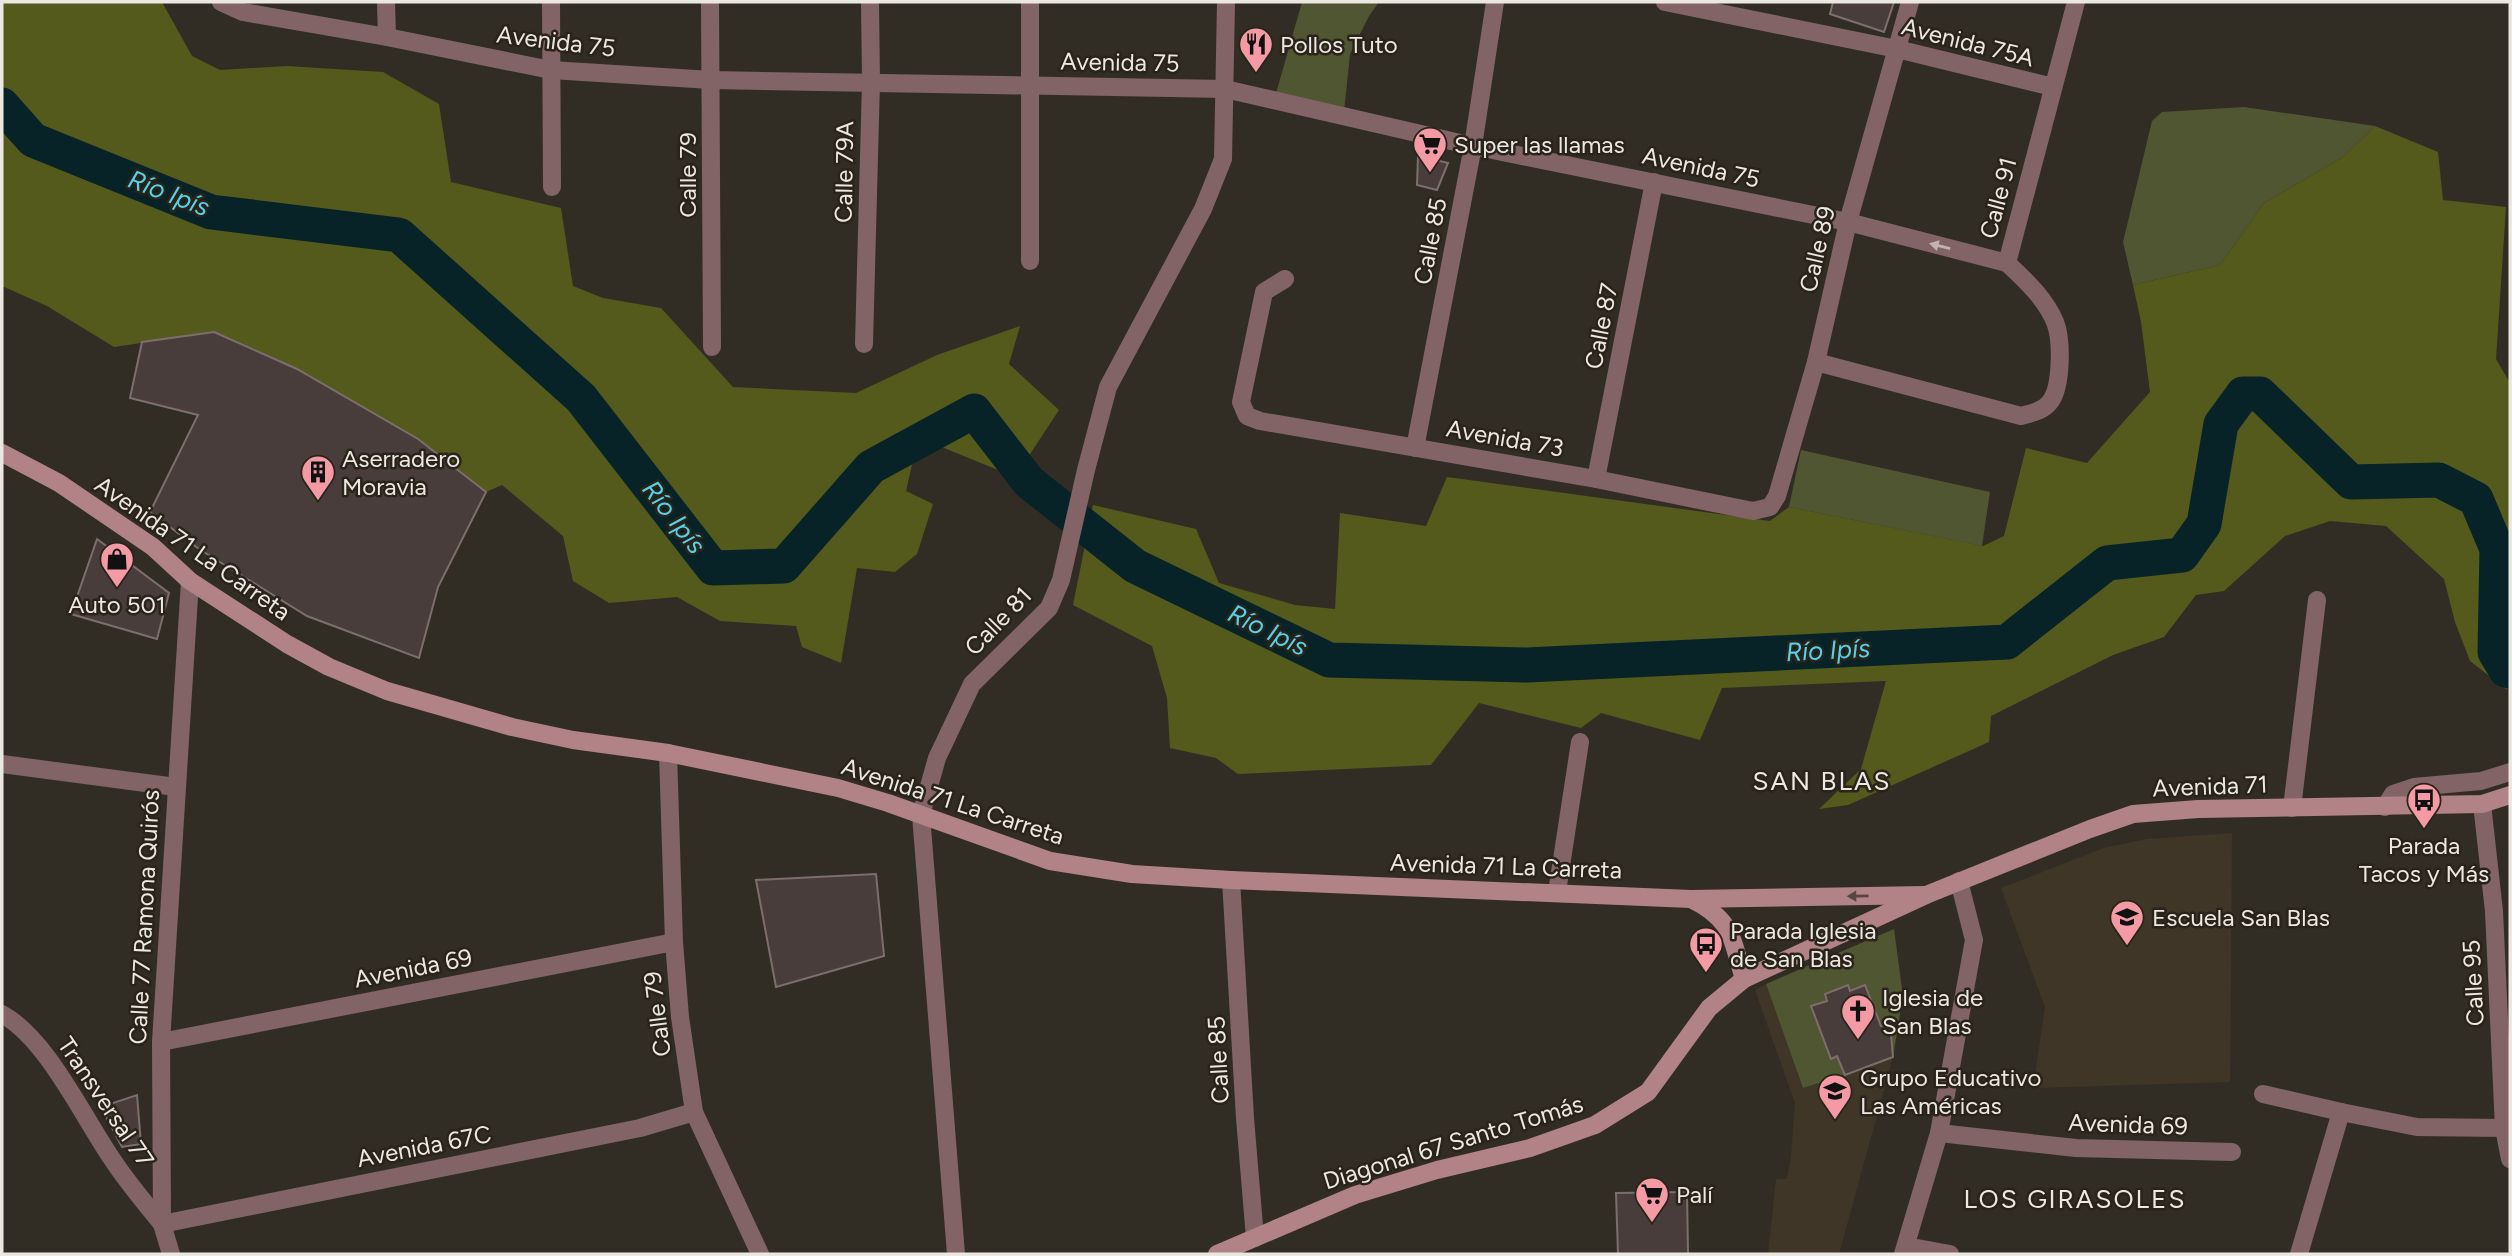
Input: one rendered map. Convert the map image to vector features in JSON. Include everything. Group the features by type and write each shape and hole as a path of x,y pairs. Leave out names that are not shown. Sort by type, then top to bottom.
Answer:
{"street":[{"name":"Avenida 75","path":"221,2 243,12 551,70 711,80 1225,89 1473,146 1848,222 2007,263"},
{"path":"386,2 387,37"},
{"path":"551,2 552,187"},
{"name":"Calle 79","path":"710,2 712,347"},
{"name":"Calle 79A","path":"864,344 871,82 870,2"},
{"path":"1030,2 1030,261"},
{"name":"Calle 81","path":"956,1254 921,815 937,758 972,684 1049,608 1061,580 1108,387 1203,209 1223,159 1226,2"},
{"name":"Calle 85","path":"1415,448 1473,146 1495,2"},
{"name":"Avenida 75A","path":"1665,2 1897,49 2053,87"},
{"name":"Calle 89","path":"1770,507 1777,496 1816,362 1848,222 1910,2"},
{"name":"Calle 91","path":"1816,362 2021,416 2038,411 2051,401 2055,391 2060,351 2056,324 2028,283 2007,263 2076,2"},
{"name":"Calle 87","path":"1596,479 1654,182"},
{"name":"Avenida 73","path":"1285,279 1264,292 1241,402 1247,416 1260,421 1596,479 1753,511 1770,507"},
{"name":"Avenida 71 La Carreta","path":"2,453 59,483 153,547 190,581 287,644 329,667 387,691 512,727 573,740 668,753 838,788 1050,861 1132,874 1231,880 1691,899 1926,895"},
{"name":"Calle 77 Ramona Quirós","path":"171,1254 162,1224 161,1042 190,581"},
{"path":"2292,808 2317,600"},
{"path":"1557,892 1580,742"},
{"name":"Calle 79","path":"668,753 674,942 680,1017 694,1112 760,1254"},
{"path":"2,764 176,787"},
{"path":"2385,807 2393,794 2414,787 2482,781 2510,772"},
{"name":"Avenida 71","path":"1926,895 2133,814 2198,809 2482,804 2510,795"},
{"name":"Calle 95","path":"2482,804 2502,911 2504,1128 2510,1159"},
{"name":"Calle 85","path":"1231,880 1255,1238"},
{"path":"1950,1254 1904,1250 1940,1133 1974,940 1959,881"},
{"name":"Diagonal 67 Santo Tomás","path":"1217,1254 1355,1195 1437,1170 1530,1148 1595,1125 1648,1092 1709,1009 1745,979 1926,895"},
{"path":"1691,899 1708,908 1725,923 1745,979"},
{"name":"Avenida 69","path":"161,1042 674,942"},
{"name":"Transversal 77","path":"2,1014 16,1021 39,1044 113,1162 162,1224"},
{"path":"2263,1094 2417,1127 2504,1128"},
{"name":"Avenida 67C","path":"162,1224 640,1128 694,1112"},
{"path":"2300,1254 2341,1112"},
{"name":"Avenida 69","path":"1940,1133 2076,1148 2232,1152"}],"shaded area":[{"name":"Escuela San Blas","path":"2232,833 2230,1082 2033,1088 2045,1007 2001,888 2104,848 2147,839"},
{"name":"Grupo Educativo Las Américas","path":"1766,984 1803,1088 1893,1057 1839,1254 1768,1254 1776,1179 1787,1179 1791,1157 1795,1103 1755,990"}],"green space":[{"path":"2,2 162,2 192,56 220,70 287,66 383,72 439,104 451,182 561,208 573,286 603,298 661,308 733,387 856,393 937,355 1020,326 1009,364 1059,410 1015,477 932,443 914,456 906,491 933,504 917,554 895,572 857,568 841,663 802,647 796,626 720,621 677,597 609,603 573,581 563,536 502,485 486,492 418,439 297,369 214,332 114,347 47,306 2,286"},
{"path":"1302,2 1379,2 1350,54 1344,112 1273,104"},
{"path":"2244,107 2375,126 2343,157 2264,203 2220,265 2133,285 2123,242 2152,121 2162,112"},
{"path":"2375,126 2438,152 2443,200 2506,207 2496,359 2510,383 2510,688 2506,689 2470,661 2455,622 2444,579 2386,526 2330,521 2285,536 2224,591 2196,595 2164,637 2113,655 1991,716 1989,742 1848,805 1819,809 1861,769 1886,681 1722,688 1700,740 1601,713 1581,728 1479,703 1431,765 1238,774 1216,758 1170,748 1167,698 1152,646 1073,605 1093,505 1196,529 1219,583 1295,605 1335,609 1340,513 1426,526 1447,477 1770,521 1789,507 1983,546 2004,536 2026,448 2087,463 2150,392 2133,285 2220,265 2264,203 2343,157"},
{"path":"1801,450 1990,492 1982,546 1789,507"},
{"path":"1894,929 1903,996 1893,1057 1890,1024 1881,1026 1865,985 1850,991 1848,986 1825,994 1827,1001 1812,1007 1832,1059 1837,1056 1845,1075 1803,1088 1766,984"}],"building":[{"path":"1833,2 1894,2 1884,32 1830,14"},
{"name":"Super las llamas","path":"1418,156 1448,163 1437,190 1417,185"},
{"name":"Aserradero Moravia","path":"214,332 297,369 418,439 486,492 438,587 419,658 307,616 199,549 150,512 198,415 130,398 142,342"},
{"path":"97,539 169,593 157,639 71,614"},
{"path":"876,874 884,956 776,987 756,880"},
{"name":"Iglesia de San Blas","path":"1848,985 1850,991 1865,985 1881,1026 1890,1023 1893,1057 1845,1075 1837,1056 1831,1059 1811,1006 1827,1001 1825,994"},
{"path":"137,1095 141,1144 122,1147 101,1107"},
{"name":"Palí","path":"1687,1192 1688,1254 1618,1254 1616,1193"}],"waterway":[{"name":"Río Ipís","path":"2,105 33,140 211,212 399,235 581,398 713,568 784,566 871,467 974,411 1029,482 1135,566 1329,660 1527,665 2007,642 2107,563 2182,555 2204,524 2221,424 2243,394 2260,394 2351,482 2439,480 2476,499 2497,549 2495,652 2506,670 2510,671"}],"place":[{"name":"Pollos Tuto","path":"1256,74"},
{"name":"Super las llamas","path":"1430,174"},
{"name":"Aserradero Moravia","path":"318,502"},
{"name":"Auto 501","path":"117,589"},
{"name":"Parada Tacos y Más","path":"2424,830"},
{"name":"Escuela San Blas","path":"2127,947"},
{"name":"Parada Iglesia de San Blas","path":"1706,974"},
{"name":"Iglesia de San Blas","path":"1858,1041"},
{"name":"Grupo Educativo Las Américas","path":"1835,1121"},
{"name":"Palí","path":"1652,1224"}],"district":[{"name":"SAN BLAS","path":"1822,781"},
{"name":"LOS GIRASOLES","path":"2075,1199"}]}
